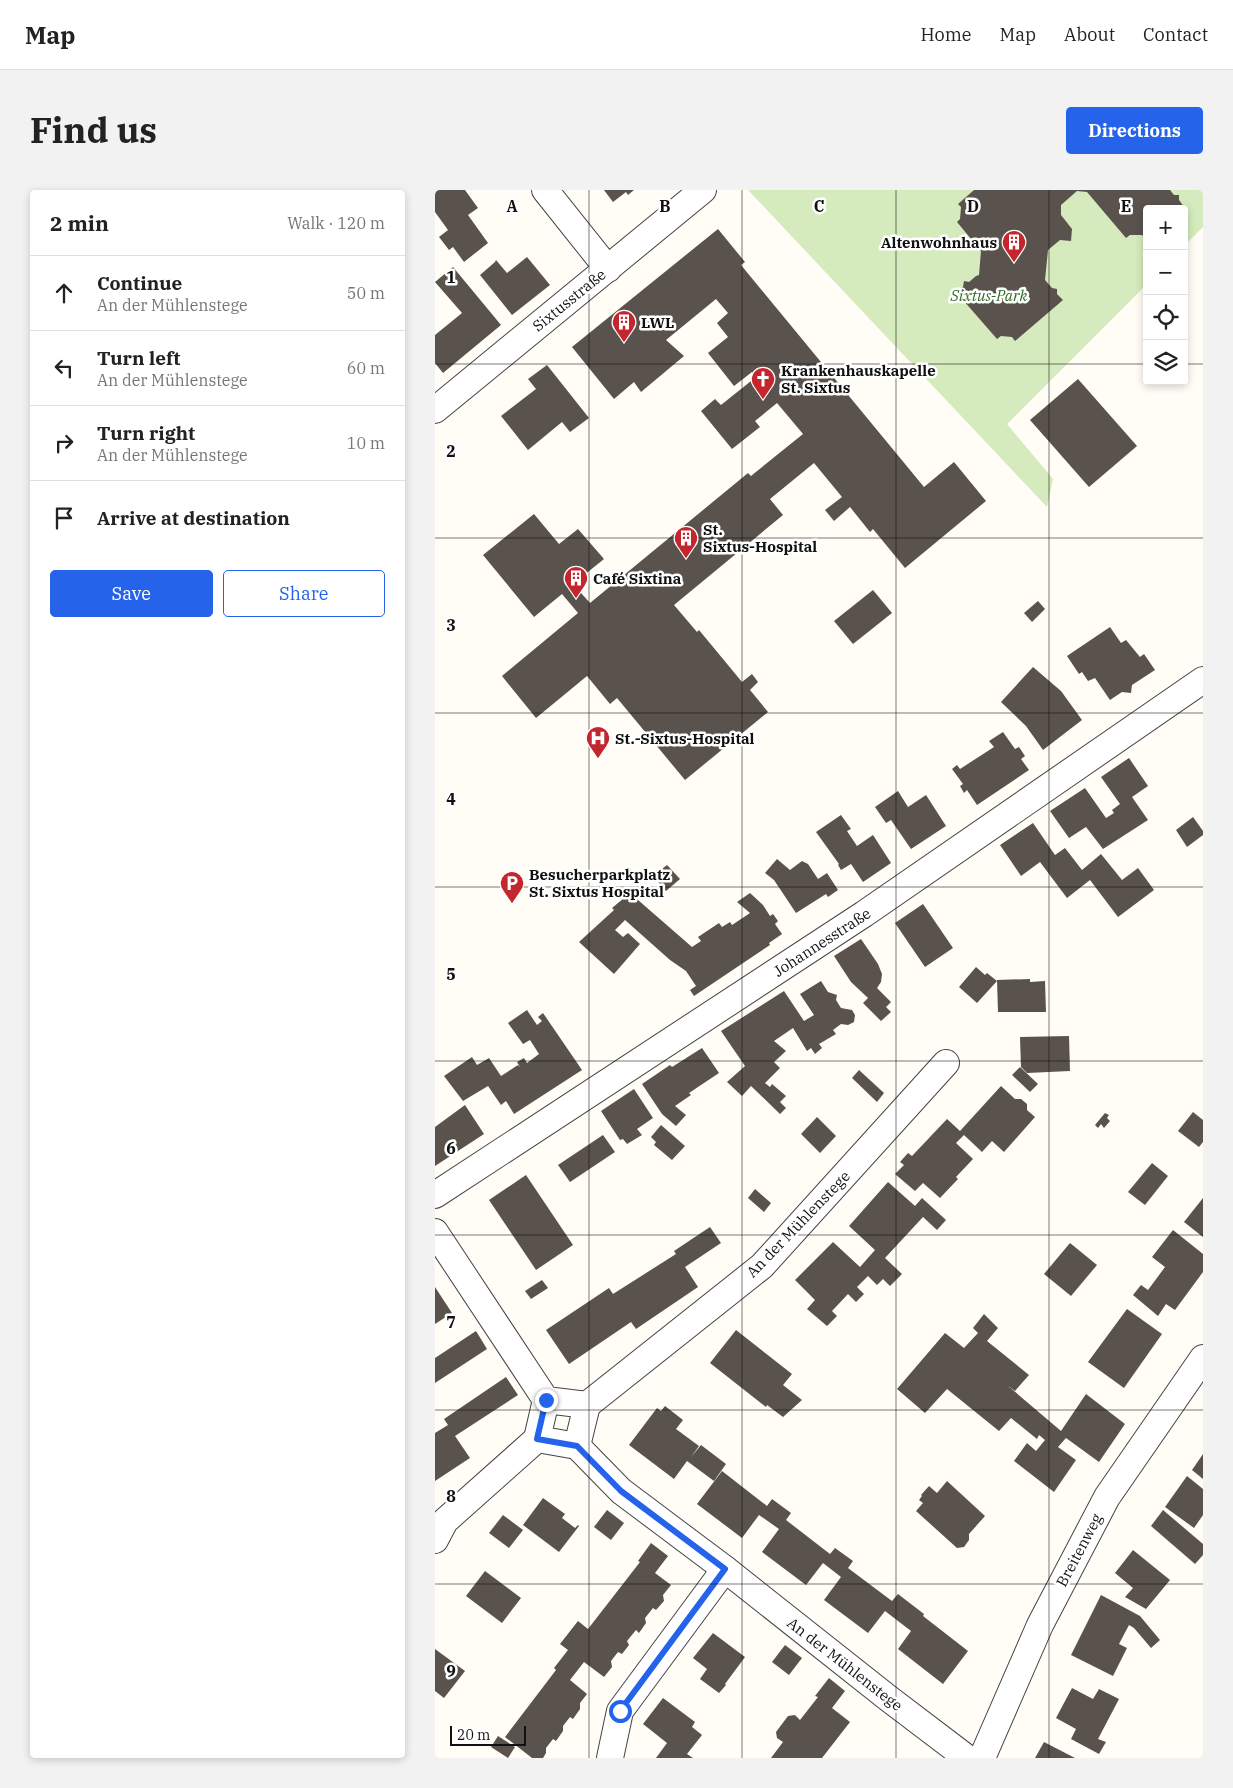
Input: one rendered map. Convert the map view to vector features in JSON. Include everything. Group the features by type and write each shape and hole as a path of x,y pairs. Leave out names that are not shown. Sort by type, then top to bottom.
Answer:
{"street":[{"path":"545,190 607,269"},
{"name":"Sixtusstraße","path":"435,410 703,190"},
{"name":"Johannesstraße","path":"435,1195 864,914 1203,680"},
{"name":"An der Mühlenstege","path":"587,1405 762,1266 946,1063"},
{"path":"435,1232 546,1400 537,1439 445,1521 435,1540"},
{"name":"Breitenweg","path":"982,1758 1040,1625 1107,1496 1203,1358"},
{"path":"537,1439 577,1446 587,1405 546,1400"},
{"name":"An der Mühlenstege","path":"577,1446 621,1491 725,1569 967,1758"},
{"path":"609,1758 620,1711 725,1569"}],"green space":[{"name":"Sixtus-Park","path":"748,190 1203,190 1203,227 1188,242 1188,205 1143,205 1143,288 1007,424 1053,479 1047,507"}],"building":[{"path":"435,190 465,190 478,208 468,215 488,243 464,262 453,247 449,250 439,237 448,230 435,212"},
{"path":"604,190 634,190 628,195 626,192 613,202"},
{"name":"Altenwohnhaus","path":"974,190 1170,190 1174,195 1179,195 1179,200 1183,205 1143,205 1143,236 1130,235 1126,238 1087,192 1077,191 1061,205 1061,215 1072,229 1071,241 1060,240 1048,250 1045,280 1052,288 1057,289 1057,294 1063,300 1015,341 1012,337 1001,336 997,339 956,292 963,287 964,281 969,282 979,275 981,251 957,222 960,219 961,207 958,204"},
{"path":"718,229 745,262 741,265 924,487 954,462 986,501 905,568 873,529 870,532 850,507 834,521 825,510 842,497 814,463 770,499 783,515 674,605 697,632 699,630 742,682 752,674 758,682 750,690 768,712 685,780 617,698 610,704 587,676 536,718 502,676 578,613 562,594 534,617 483,555 534,514 559,544 578,529 604,559 573,584 590,603 748,473 751,476 803,434 777,403 755,421 760,427 732,449 701,411 715,399 721,405 756,377 752,372 734,386 708,353 728,337 717,323 728,313 716,299 666,340 684,356 641,392 634,382 614,399 572,347"},
{"path":"527,257 550,285 512,315 480,275 496,260 507,273"},
{"path":"453,267 501,325 443,373 435,363 435,335 462,313 435,282"},
{"path":"547,365 589,418 570,432 562,422 528,450 501,416 536,389 528,379"},
{"path":"1078,379 1137,446 1089,487 1030,420"},
{"path":"873,590 892,613 853,644 834,621"},
{"path":"1038,601 1045,609 1032,622 1024,613"},
{"path":"1110,627 1121,643 1126,640 1140,657 1144,654 1155,670 1132,685 1131,693 1122,692 1110,700 1095,678 1088,681 1082,672 1079,674 1067,656"},
{"path":"1033,667 1061,691 1082,720 1043,750 1026,726 1001,702"},
{"path":"1003,732 1015,749 1019,747 1025,756 1021,759 1029,770 977,805 967,790 964,793 960,786 963,784 952,769 957,765 960,769 994,747 989,741"},
{"path":"1129,758 1148,786 1132,797 1148,820 1103,849 1086,827 1069,838 1050,811 1085,788 1106,818 1114,813 1112,810 1120,804 1101,777"},
{"path":"898,791 908,807 926,795 946,826 911,849 891,820 886,823 875,807"},
{"path":"841,815 851,829 847,831 857,846 873,835 891,863 863,882 851,864 841,870 839,864 816,832"},
{"path":"1193,817 1203,831 1203,835 1187,847 1176,830"},
{"path":"1033,823 1055,855 1065,848 1082,870 1101,854 1122,880 1138,868 1154,890 1118,917 1090,880 1067,898 1040,862 1021,876 1000,845"},
{"path":"777,859 790,870 802,861 808,864 818,879 827,873 838,890 828,897 826,894 796,913 774,880 765,873"},
{"path":"667,865 680,879 666,891 653,876"},
{"path":"630,893 692,947 701,941 698,937 719,923 722,927 730,922 732,925 750,913 737,902 750,893 763,905 770,916 773,914 778,921 775,924 782,934 769,943 770,945 694,996 690,990 696,986 686,971 670,960 625,920 615,930 623,937 628,933 640,944 614,974 579,942 614,910 612,908"},
{"path":"923,904 953,948 925,967 895,923"},
{"path":"861,939 878,964 882,974 881,982 877,988 891,1002 886,1007 891,1012 881,1021 863,1003 868,998 851,982 834,956"},
{"path":"976,967 985,975 987,973 997,981 977,1003 959,987"},
{"path":"1030,979 1030,982 1045,981 1046,1012 998,1012 997,980"},
{"path":"821,981 828,992 837,995 836,1000 841,1008 852,1010 855,1015 854,1022 848,1025 841,1024 833,1030 836,1034 819,1044 822,1048 815,1054 811,1048 807,1051 793,1028 774,1041 786,1051 774,1062 780,1068 765,1083 770,1087 772,1084 786,1096 780,1102 786,1108 780,1114 751,1086 742,1096 727,1082 745,1066 721,1031 784,991 804,1021 814,1015 800,994"},
{"path":"527,1010 537,1025 542,1021 538,1017 543,1013 582,1070 514,1114 506,1101 501,1105 488,1086 463,1101 444,1076 472,1057 477,1065 489,1058 501,1076 518,1065 520,1067 517,1062 524,1058 527,1063 539,1054 530,1040 523,1044 508,1023"},
{"path":"1069,1036 1070,1071 1027,1073 1021,1067 1020,1037"},
{"path":"702,1048 719,1073 689,1093 691,1095 675,1106 686,1115 676,1126 662,1114 642,1084 670,1065 672,1067"},
{"path":"1020,1067 1038,1084 1030,1092 1012,1075"},
{"path":"859,1070 884,1093 877,1102 852,1078"},
{"path":"1001,1086 1015,1099 1021,1099 1027,1104 1027,1110 1035,1117 1004,1152 992,1141 982,1152 964,1135 956,1143 973,1159 940,1198 923,1183 915,1191 895,1174 904,1165 900,1162 908,1153 912,1156 947,1119 960,1131"},
{"path":"634,1089 653,1118 637,1129 642,1135 627,1144 623,1139 620,1140 601,1111"},
{"path":"465,1105 484,1134 435,1166 435,1127"},
{"path":"1193,1112 1203,1120 1203,1142 1199,1147 1178,1131"},
{"path":"1105,1113 1109,1115 1107,1118 1110,1121 1104,1128 1101,1124 1098,1128 1095,1125"},
{"path":"817,1117 836,1136 820,1153 801,1134"},
{"path":"661,1125 685,1146 672,1160 654,1145 656,1142 651,1137"},
{"path":"603,1135 615,1152 570,1182 558,1165"},
{"path":"1152,1163 1168,1176 1145,1205 1128,1192"},
{"path":"526,1175 573,1245 536,1270 489,1200"},
{"path":"888,1182 915,1206 922,1198 946,1220 937,1230 923,1217 885,1258 902,1274 890,1286 883,1279 877,1285 868,1276 857,1287 864,1294 856,1302 848,1294 832,1311 837,1316 827,1326 807,1309 815,1300 795,1280 833,1242 860,1267 875,1250 849,1226"},
{"path":"755,1189 771,1203 764,1212 748,1198"},
{"path":"1203,1198 1203,1237 1184,1222"},
{"path":"710,1227 721,1243 685,1267 698,1287 636,1329 631,1322 569,1364 546,1330 609,1288 613,1294 676,1254 674,1251"},
{"path":"1173,1230 1203,1254 1203,1272 1175,1310 1166,1304 1158,1316 1133,1295 1141,1285 1148,1290 1165,1267 1152,1257"},
{"path":"1070,1243 1097,1265 1071,1296 1044,1274"},
{"path":"542,1280 548,1288 531,1299 525,1291"},
{"path":"435,1287 452,1313 435,1324"},
{"path":"1127,1309 1162,1334 1124,1388 1088,1362"},
{"path":"984,1314 998,1328 987,1341 1029,1375 1015,1391 1007,1385 1061,1431 1086,1394 1125,1424 1099,1462 1066,1438 1058,1447 1076,1460 1054,1492 1014,1461 1027,1443 1036,1451 1045,1440 1039,1435 1037,1439 1011,1418 999,1431 947,1389 925,1413 897,1389 945,1333 964,1348 978,1333 973,1328"},
{"path":"736,1330 792,1374 783,1385 802,1400 783,1417 767,1405 766,1407 710,1363"},
{"path":"476,1331 487,1349 435,1383 435,1358"},
{"path":"506,1377 518,1395 455,1436 470,1458 435,1481 435,1433 448,1425 444,1419"},
{"path":"665,1406 683,1420 676,1429 699,1446 691,1457 701,1445 726,1464 714,1481 687,1461 674,1479 629,1445 657,1408 661,1411"},
{"path":"1203,1454 1203,1479 1192,1470"},
{"path":"722,1471 767,1506 772,1499 791,1513 786,1520 830,1554 835,1548 853,1561 848,1568 892,1601 898,1594 968,1651 943,1684 898,1649 911,1631 885,1611 868,1633 824,1600 841,1577 823,1563 806,1585 762,1552 779,1529 759,1515 742,1538 697,1504"},
{"path":"1187,1476 1203,1489 1203,1515 1194,1528 1165,1507"},
{"path":"947,1481 985,1516 969,1534 969,1540 964,1547 957,1548 916,1511 923,1503 919,1500 921,1495 929,1486 937,1493"},
{"path":"543,1498 565,1514 562,1518 575,1528 579,1526 559,1552 523,1525"},
{"path":"607,1510 624,1523 611,1540 594,1527"},
{"path":"1163,1510 1203,1544 1203,1555 1195,1564 1151,1526"},
{"path":"503,1515 523,1530 509,1548 489,1533"},
{"path":"651,1543 668,1556 655,1573 671,1585 663,1595 664,1601 656,1610 653,1608 645,1618 646,1623 639,1633 636,1630 627,1641 629,1645 622,1654 618,1652 611,1661 612,1667 604,1677 584,1662 570,1680 587,1694 580,1703 580,1709 573,1719 570,1717 563,1726 563,1731 556,1741 553,1739 546,1748 543,1758 532,1758 505,1737 556,1670 554,1668 568,1650 560,1644 578,1621 588,1629 640,1562 638,1561"},
{"path":"1133,1550 1170,1580 1146,1609 1125,1597 1133,1588 1115,1573"},
{"path":"485,1571 521,1598 502,1623 466,1596"},
{"path":"1101,1595 1140,1616 1160,1640 1151,1648 1134,1628 1129,1625 1119,1644 1127,1648 1113,1676 1071,1655"},
{"path":"713,1633 745,1657 719,1693 700,1679 707,1669 693,1658"},
{"path":"785,1645 802,1658 789,1675 772,1662"},
{"path":"435,1649 465,1671 444,1698 435,1691"},
{"path":"829,1678 845,1691 832,1708 850,1722 822,1758 771,1758 783,1742 777,1738 776,1732 788,1716 795,1715 800,1720 818,1697 815,1696"},
{"path":"1072,1688 1093,1699 1099,1689 1119,1699 1098,1739 1106,1742 1099,1754 1071,1739 1076,1729 1056,1718"},
{"path":"663,1698 695,1722 692,1727 702,1735 687,1754 693,1758 656,1758 667,1743 643,1724"},
{"path":"498,1736 515,1747 508,1758 491,1747"},
{"path":"1044,1742 1075,1758 1035,1758"}],"place":[{"name":"Altenwohnhaus","path":"1014,263"},
{"name":"LWL","path":"624,343"},
{"name":"Krankenhauskapelle St. Sixtus","path":"763,400"},
{"name":"St. Sixtus-Hospital","path":"686,559"},
{"name":"Café Sixtina","path":"576,599"},
{"name":"St.-Sixtus-Hospital","path":"598,759"},
{"name":"Besucherparkplatz St. Sixtus Hospital","path":"512,904"}],"route":[{"path":"546,1400 537,1439 577,1446 621,1491 725,1569 620,1711"}]}
